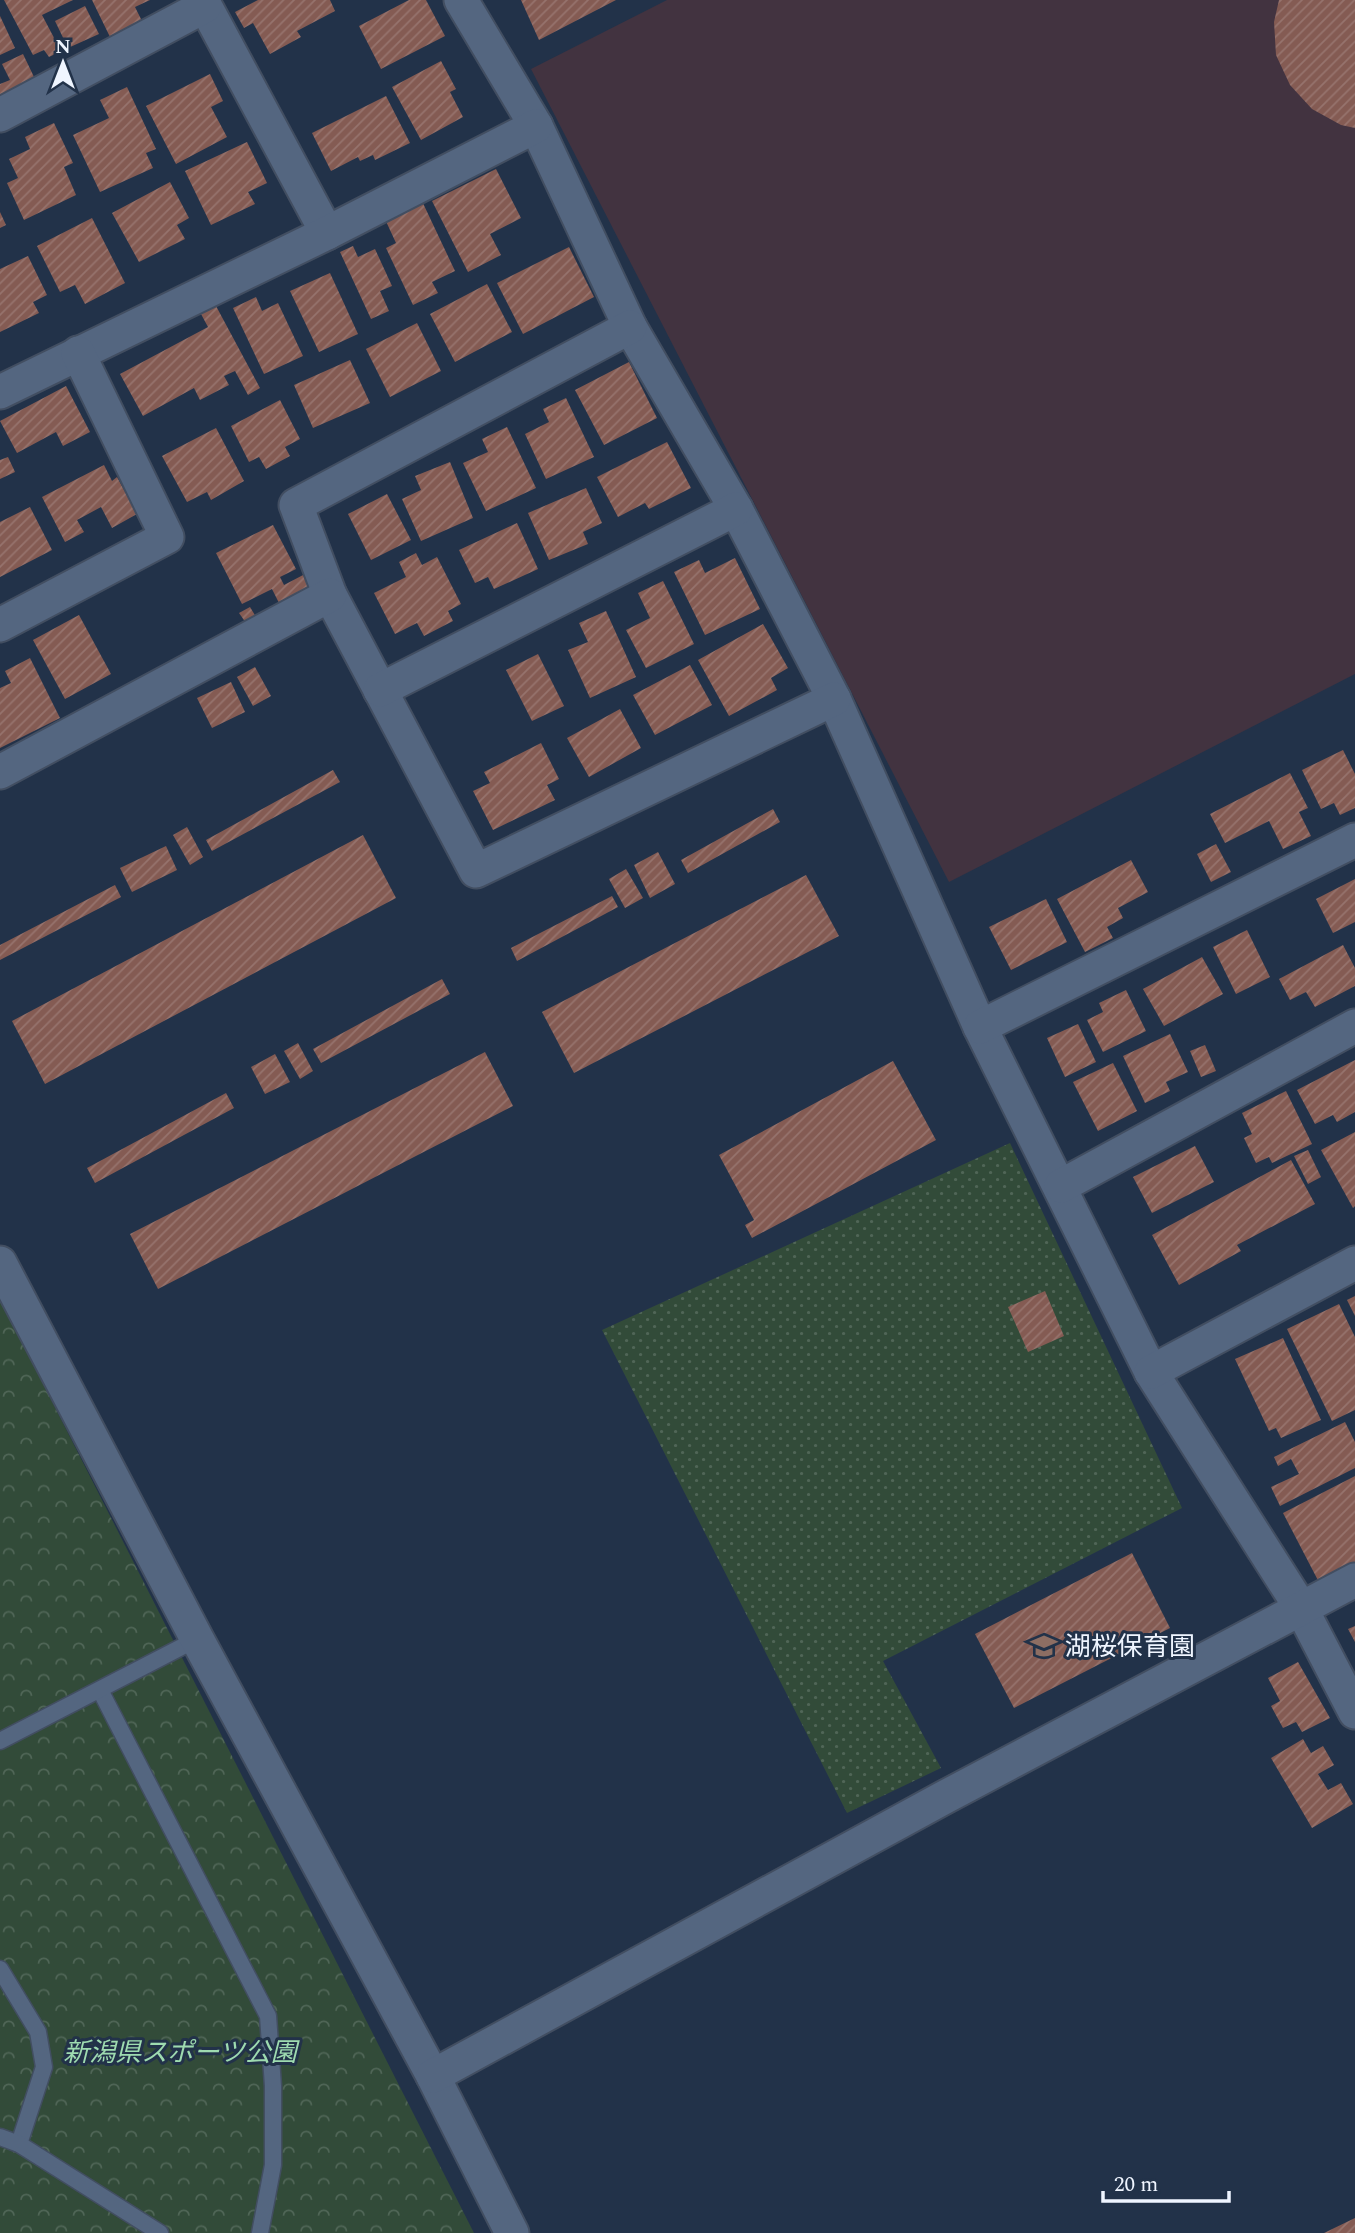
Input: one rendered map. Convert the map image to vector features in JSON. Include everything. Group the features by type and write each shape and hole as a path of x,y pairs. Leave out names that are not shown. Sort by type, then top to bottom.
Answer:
{"street":[{"path":"461,0 536,126 630,327 736,509 834,699 980,1027 1151,1372 1301,1608 1355,1712"},
{"path":"0,115 203,3 327,233"},
{"path":"0,392 327,233 536,126"},
{"path":"630,327 296,505 330,595 476,871 834,699"},
{"path":"0,625 167,537 78,353"},
{"path":"380,690 736,509"},
{"path":"0,772 330,595"},
{"path":"980,1027 1355,840"},
{"path":"1061,1186 1355,1026"},
{"path":"1151,1372 1355,1262"},
{"path":"0,1263 197,1639 433,2077 512,2233"},
{"path":"433,2077 933,1804 1355,1580"}],"lane":[{"path":"0,1741 197,1639"},
{"path":"100,1690 268,2016 273,2086 273,2165 260,2233"},
{"path":"0,1969 38,2032 44,2067 19,2144"},
{"path":"0,2137 19,2144 160,2233"}],"shaded area":[{"path":"667,0 1355,0 1355,674 949,882 531,69"}],"green space":[{"path":"1010,1143 1182,1508 883,1661 941,1768 847,1813 602,1330"},
{"name":"新潟県スポーツ公園","path":"0,1299 474,2233 0,2233"}],"building":[{"path":"4,0 73,0 42,15 61,51 49,57 44,50 33,55"},
{"path":"92,0 150,0 135,7 142,21 110,37"},
{"path":"258,0 330,0 335,11 297,31 301,37 270,54 253,23 244,28 235,12"},
{"path":"409,0 426,0 445,36 381,69 359,26"},
{"path":"521,0 616,0 539,40"},
{"path":"1279,0 1355,0 1355,128 1341,125 1312,109 1290,85 1276,55 1274,22"},
{"path":"85,6 99,34 68,48 55,21"},
{"path":"0,16 15,48 0,55"},
{"path":"23,54 35,79 0,95 0,84 10,80 2,64"},
{"path":"441,61 456,89 450,92 463,117 421,140 392,87"},
{"path":"210,74 223,101 211,107 227,137 176,164 146,106"},
{"path":"127,87 156,149 146,153 153,168 100,192 73,135 109,118 100,100"},
{"path":"386,96 410,143 375,160 373,155 360,161 358,157 331,171 312,133"},
{"path":"54,123 73,163 64,167 76,195 24,220 7,183 18,178 9,159 30,149 25,137"},
{"path":"247,142 267,183 248,192 255,204 211,225 185,171"},
{"path":"496,169 521,218 490,234 501,255 468,272 432,201"},
{"path":"170,182 189,218 177,225 185,239 139,262 112,213"},
{"path":"421,199 455,271 432,282 438,293 413,305 386,248 396,243 384,217"},
{"path":"0,212 6,225 0,228"},
{"path":"92,218 125,283 85,304 75,285 60,292 37,246"},
{"path":"353,246 358,257 375,249 392,286 380,291 389,311 371,319 340,252"},
{"path":"569,247 594,297 523,334 497,283"},
{"path":"28,256 47,295 33,302 39,313 0,332 0,269"},
{"path":"330,273 358,334 319,352 290,291"},
{"path":"487,284 512,332 455,362 430,314"},
{"path":"256,297 262,311 278,303 303,356 264,374 233,308"},
{"path":"216,306 260,388 248,395 235,371 224,376 229,385 200,400 194,388 143,416 120,374 208,327 201,314"},
{"path":"417,323 441,371 390,397 366,349"},
{"path":"350,360 370,403 313,428 294,385"},
{"path":"629,362 657,418 604,445 575,390"},
{"path":"66,386 90,432 63,446 56,432 17,453 0,421"},
{"path":"566,398 594,457 546,479 525,434 549,422 543,409"},
{"path":"280,400 300,439 285,447 290,456 266,469 259,457 249,462 231,426"},
{"path":"507,427 536,488 486,511 463,463 488,452 482,439"},
{"path":"216,428 244,481 211,500 207,492 187,502 162,456"},
{"path":"667,442 691,488 649,509 645,503 618,517 597,477"},
{"path":"8,457 15,472 0,479 0,460"},
{"path":"450,462 473,518 421,541 402,499 421,490 415,476"},
{"path":"104,465 112,481 117,477 137,514 112,528 101,507 77,520 84,532 65,542 42,497"},
{"path":"586,488 602,523 583,532 588,544 549,560 528,513"},
{"path":"387,494 411,540 371,560 348,514"},
{"path":"30,507 52,550 0,577 0,522"},
{"path":"517,523 538,569 494,589 488,577 475,583 459,550"},
{"path":"273,525 296,569 280,577 284,585 305,574 316,594 283,611 272,589 242,604 216,553"},
{"path":"416,553 422,565 437,557 461,604 448,611 453,621 424,636 417,623 395,634 374,593 406,577 399,562"},
{"path":"735,558 760,609 705,635 674,572 699,560 705,573"},
{"path":"663,581 694,644 646,668 626,630 650,618 638,593"},
{"path":"250,607 256,617 246,623 239,613"},
{"path":"606,611 636,677 590,698 568,650 588,642 579,623"},
{"path":"79,615 111,674 65,699 33,640"},
{"path":"763,624 788,668 771,678 777,690 729,716 698,660"},
{"path":"538,654 564,706 532,721 506,670"},
{"path":"30,658 60,718 0,748 0,688 11,683 5,671"},
{"path":"690,665 712,705 655,735 633,695"},
{"path":"255,667 271,696 253,706 237,677"},
{"path":"231,682 245,712 212,728 197,698"},
{"path":"620,709 641,748 589,777 567,738"},
{"path":"541,743 559,779 547,785 555,800 493,830 473,791 490,783 484,772"},
{"path":"1343,750 1355,774 1355,808 1340,815 1334,803 1321,809 1302,770"},
{"path":"333,770 340,782 212,851 206,840"},
{"path":"1290,773 1308,808 1299,812 1311,836 1283,849 1269,821 1225,843 1210,814"},
{"path":"773,809 780,822 688,873 681,860"},
{"path":"187,827 203,857 190,865 173,835"},
{"path":"363,835 396,898 45,1084 12,1021"},
{"path":"1216,844 1231,872 1211,882 1197,854"},
{"path":"166,846 177,870 132,892 120,868"},
{"path":"658,852 675,884 650,898 634,865"},
{"path":"1131,860 1148,892 1118,908 1123,918 1107,927 1113,938 1085,952 1057,899"},
{"path":"626,869 643,898 625,908 609,879"},
{"path":"806,875 839,936 574,1073 542,1012"},
{"path":"1355,879 1355,922 1333,933 1316,899"},
{"path":"115,885 121,897 0,960 0,945"},
{"path":"612,896 618,907 517,961 511,948"},
{"path":"1046,899 1067,942 1011,970 989,927"},
{"path":"1247,930 1270,977 1236,994 1213,947"},
{"path":"1343,945 1355,968 1355,986 1315,1007 1306,992 1290,1000 1279,979"},
{"path":"1202,957 1223,994 1164,1026 1143,989"},
{"path":"442,979 450,994 321,1063 313,1049"},
{"path":"1126,990 1146,1031 1103,1052 1087,1020 1103,1012 1099,1003"},
{"path":"1078,1024 1096,1062 1065,1077 1047,1038"},
{"path":"1170,1034 1188,1072 1166,1082 1170,1091 1145,1103 1123,1056"},
{"path":"298,1043 313,1071 300,1079 284,1051"},
{"path":"1205,1045 1216,1071 1201,1077 1190,1051"},
{"path":"485,1052 513,1106 158,1289 130,1234"},
{"path":"275,1054 290,1082 265,1094 251,1067"},
{"path":"1355,1060 1355,1112 1337,1122 1333,1115 1315,1124 1297,1090"},
{"path":"893,1061 936,1140 752,1238 745,1225 754,1220 719,1155"},
{"path":"1113,1063 1137,1111 1098,1131 1073,1082"},
{"path":"1286,1091 1312,1144 1272,1163 1269,1157 1256,1163 1244,1138 1252,1134 1242,1113"},
{"path":"226,1093 234,1108 95,1183 87,1168"},
{"path":"1355,1132 1355,1206 1353,1208 1321,1150"},
{"path":"1195,1146 1214,1182 1152,1213 1133,1177"},
{"path":"1308,1150 1321,1177 1308,1184 1294,1156"},
{"path":"1291,1160 1315,1204 1237,1245 1241,1251 1179,1285 1152,1235"},
{"path":"1045,1291 1064,1336 1028,1352 1008,1307"},
{"path":"1355,1296 1355,1316 1347,1300"},
{"path":"1339,1304 1355,1337 1355,1410 1332,1421 1287,1329"},
{"path":"1283,1338 1321,1420 1281,1438 1276,1428 1269,1431 1235,1359"},
{"path":"1345,1422 1355,1442 1355,1468 1280,1506 1271,1487 1299,1474 1291,1459 1278,1466 1274,1457"},
{"path":"1355,1476 1355,1573 1323,1590 1283,1513"},
{"path":"1132,1553 1170,1628 1014,1708 975,1634"},
{"path":"1355,1626 1355,1642 1348,1629"},
{"path":"1298,1662 1330,1718 1302,1732 1296,1722 1283,1728 1271,1706 1280,1701 1268,1678"},
{"path":"1303,1739 1311,1753 1323,1746 1334,1765 1318,1774 1328,1790 1341,1783 1353,1804 1312,1828 1271,1758"},
{"path":"1355,2218 1355,2233 1324,2233"}],"place":[{"name":"湖桜保育園","path":"1044,1646"}]}
